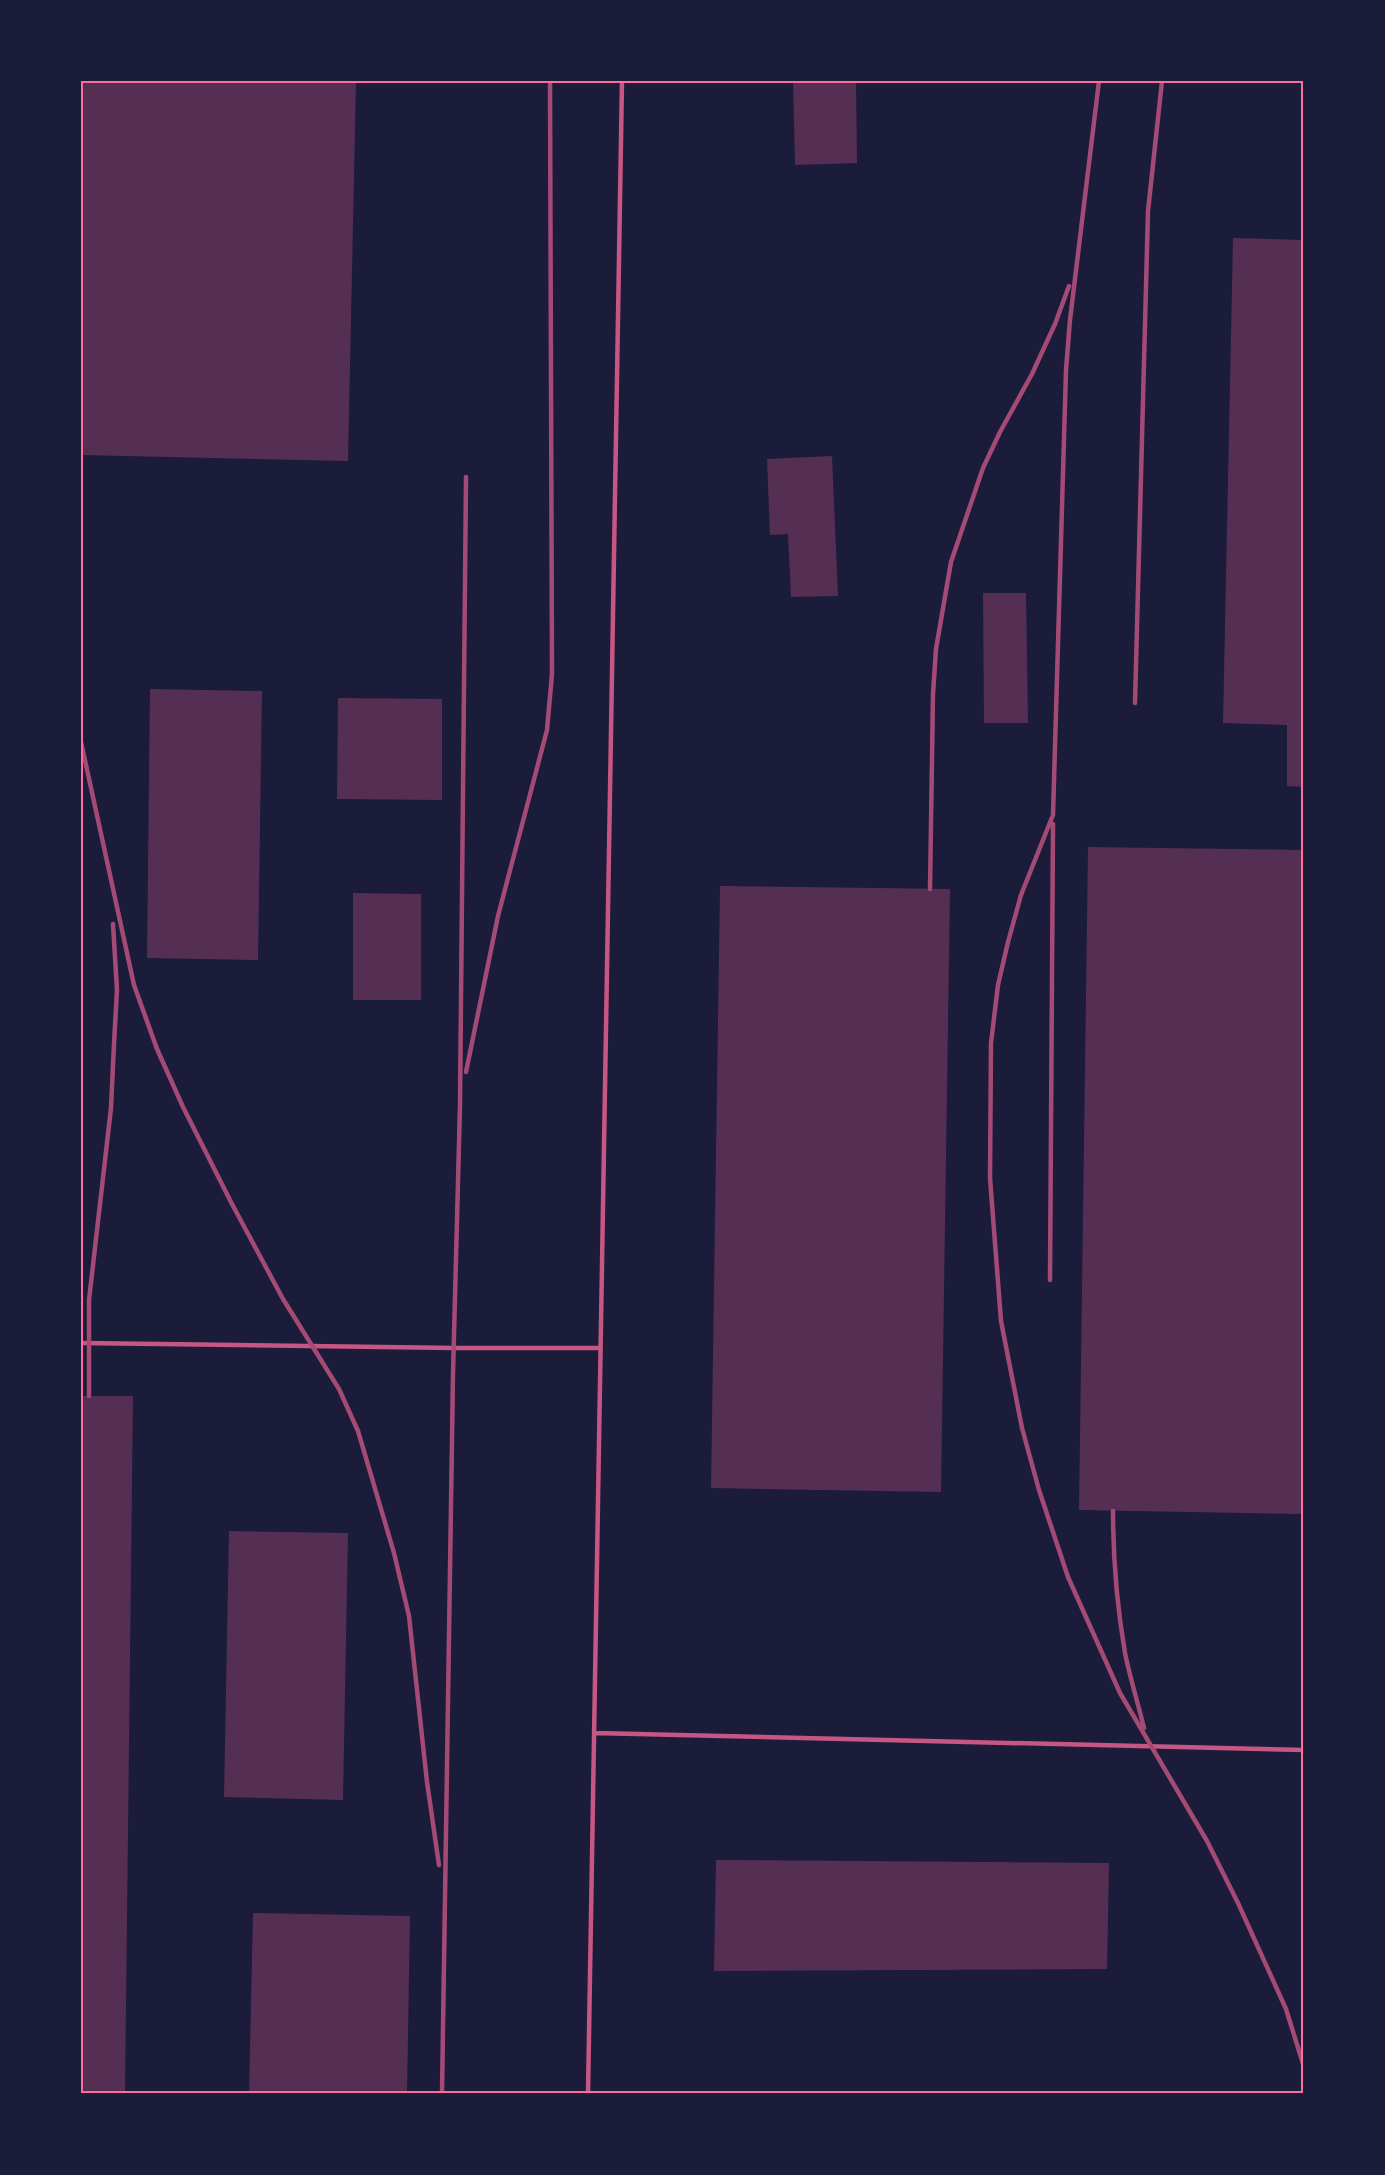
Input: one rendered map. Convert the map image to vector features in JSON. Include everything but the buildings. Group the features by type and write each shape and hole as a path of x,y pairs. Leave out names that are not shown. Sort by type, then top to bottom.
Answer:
{"lane":[{"path":"588,2094 622,81"},
{"path":"81,1342 600,1348"},
{"path":"594,1733 1304,1750"}],"railway":[{"path":"466,1072 498,916 547,730 552,674 550,81"},
{"path":"1099,81 1066,370 1053,815 1021,895 1008,942 998,985 991,1043 990,1178 1001,1321 1022,1428 1039,1490 1068,1577 1120,1693 1207,1841 1238,1903 1286,2009 1304,2067"},
{"path":"1135,703 1148,211 1162,81"},
{"path":"930,889 933,694 936,649 951,562 983,468 1032,374 1055,324 1069,286"},
{"path":"442,2094 453,1374 460,1105 466,477"},
{"path":"81,742 134,985 157,1049 183,1107 232,1204 283,1299 339,1389 358,1431 394,1553 409,1616 427,1782 439,1865"},
{"path":"1050,1280 1053,824"},
{"path":"89,1396 89,1300 111,1108 117,990 113,924"},
{"path":"1113,1511 1116,1582 1122,1635 1144,1728"}]}
